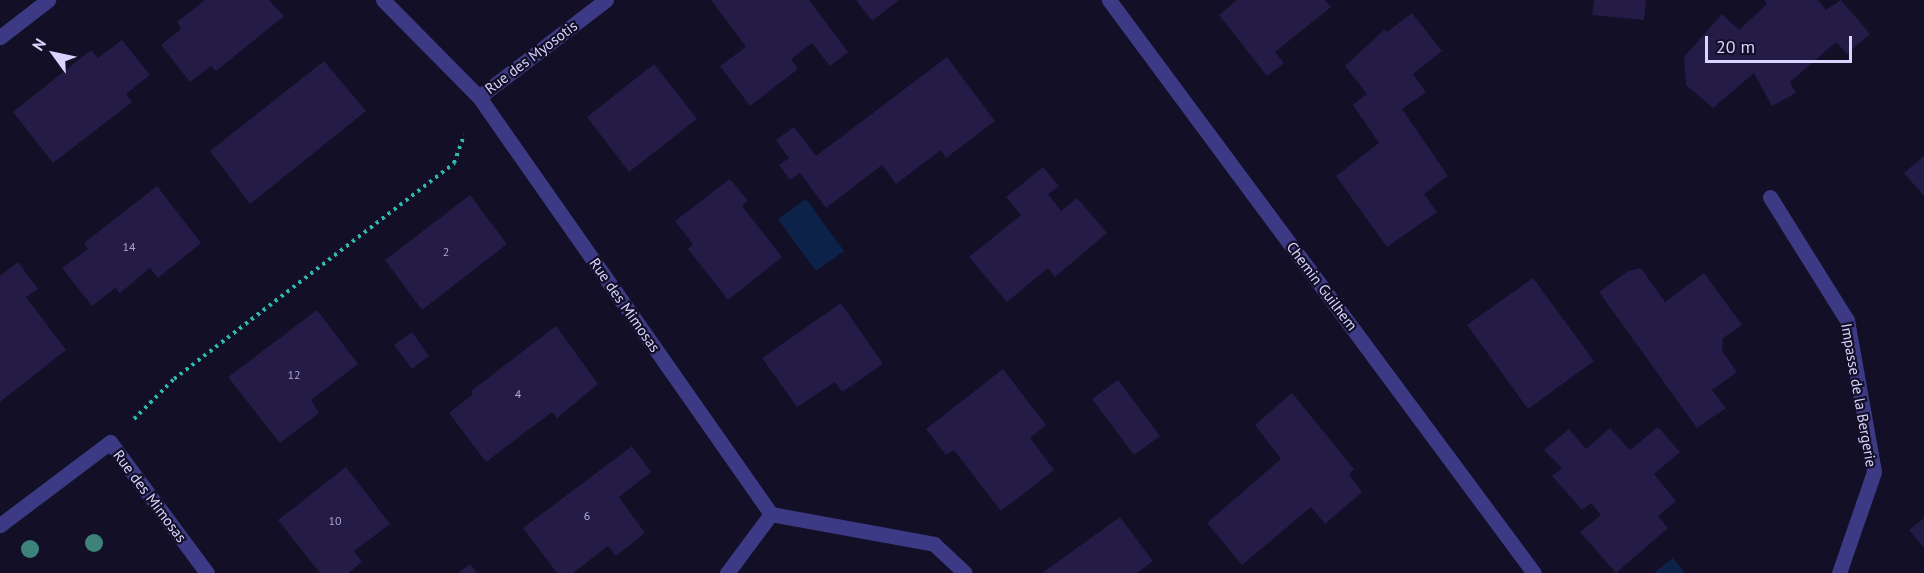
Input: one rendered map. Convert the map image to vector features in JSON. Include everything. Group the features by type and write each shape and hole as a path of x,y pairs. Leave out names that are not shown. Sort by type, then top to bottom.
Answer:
{"street":[{"path":"0,37 48,0"},
{"name":"Rue des Myosotis","path":"383,0 479,97 606,0"},
{"name":"Chemin Guilhem","path":"1110,1 1534,573"},
{"name":"Rue des Mimosas","path":"479,97 771,514"},
{"name":"Impasse de la Bergerie","path":"1770,197 1847,320 1874,472 1839,573"},
{"name":"Rue des Mimosas","path":"0,525 110,442 207,573"},
{"path":"727,573 771,514 934,544 965,573"}],"path":[{"path":"110,442 174,379 454,163 479,97"}],"water":[{"path":"806,199 844,251 816,271 778,219"},
{"path":"1673,558 1685,573 1655,572"}],"building":[{"path":"205,0 269,0 284,16 216,71 211,66 190,82 161,45 181,29 177,22"},
{"path":"711,0 809,0 848,52 830,66 812,43 791,59 798,69 750,106 720,66 746,47"},
{"path":"856,0 899,0 872,21"},
{"path":"1237,0 1325,0 1331,7 1275,52 1284,63 1267,76 1219,15"},
{"path":"1594,0 1646,0 1644,20 1592,15"},
{"path":"1764,0 1818,0 1826,10 1841,0 1870,34 1847,54 1836,42 1790,82 1796,93 1772,106 1754,73 1713,108 1686,85 1684,57 1722,14 1739,30 1767,4"},
{"path":"1412,13 1442,51 1413,74 1426,92 1402,109 1448,176 1424,194 1437,212 1387,247 1336,176 1379,143 1353,105 1367,94 1345,66 1385,29 1387,32"},
{"path":"122,40 150,75 126,94 132,102 53,163 13,112 91,50 98,58"},
{"path":"947,57 995,121 946,158 941,150 896,184 882,165 826,208 800,173 790,180 779,165 789,158 776,140 794,127 816,156"},
{"path":"324,61 366,111 250,204 210,151"},
{"path":"654,64 697,119 629,172 587,117"},
{"path":"1924,156 1924,196 1904,173"},
{"path":"1043,167 1059,186 1048,194 1061,211 1077,198 1107,233 1055,277 1048,268 1007,302 969,257 1021,215 1006,197"},
{"path":"730,179 748,201 742,206 782,257 728,300 688,249 693,244 675,221"},
{"path":"157,186 201,243 158,278 150,268 120,293 115,288 92,306 62,268 88,249 84,243"},
{"path":"470,195 507,244 422,310 385,260"},
{"path":"18,262 38,289 26,297 66,350 0,402 0,276"},
{"path":"1641,268 1665,302 1704,273 1742,325 1723,338 1722,351 1737,372 1712,390 1726,408 1697,428 1599,292 1628,271"},
{"path":"1533,278 1594,361 1528,409 1467,325"},
{"path":"841,303 883,364 842,392 835,382 797,407 762,358"},
{"path":"317,310 358,364 311,400 319,413 280,443 228,377"},
{"path":"556,326 598,384 557,418 552,412 486,462 449,413 473,394 471,391"},
{"path":"412,332 429,356 412,369 394,345"},
{"path":"1003,369 1046,425 1030,438 1054,470 1001,511 954,450 946,455 926,429"},
{"path":"1118,380 1160,436 1134,455 1092,399"},
{"path":"1292,393 1354,469 1349,475 1362,492 1325,524 1311,507 1242,565 1207,523 1281,459 1255,425"},
{"path":"1658,427 1680,452 1654,474 1676,501 1658,516 1668,528 1616,573 1580,532 1601,515 1591,503 1582,510 1552,476 1562,468 1544,450 1569,429 1586,449 1610,428 1630,450"},
{"path":"632,446 651,472 619,497 645,533 616,556 608,546 573,573 557,573 523,528"},
{"path":"346,467 390,524 354,551 362,562 348,573 320,573 278,520"},
{"path":"1120,517 1153,561 1137,573 1042,573"},
{"path":"1924,518 1924,548 1909,530"},
{"path":"470,564 477,573 458,573"}]}
